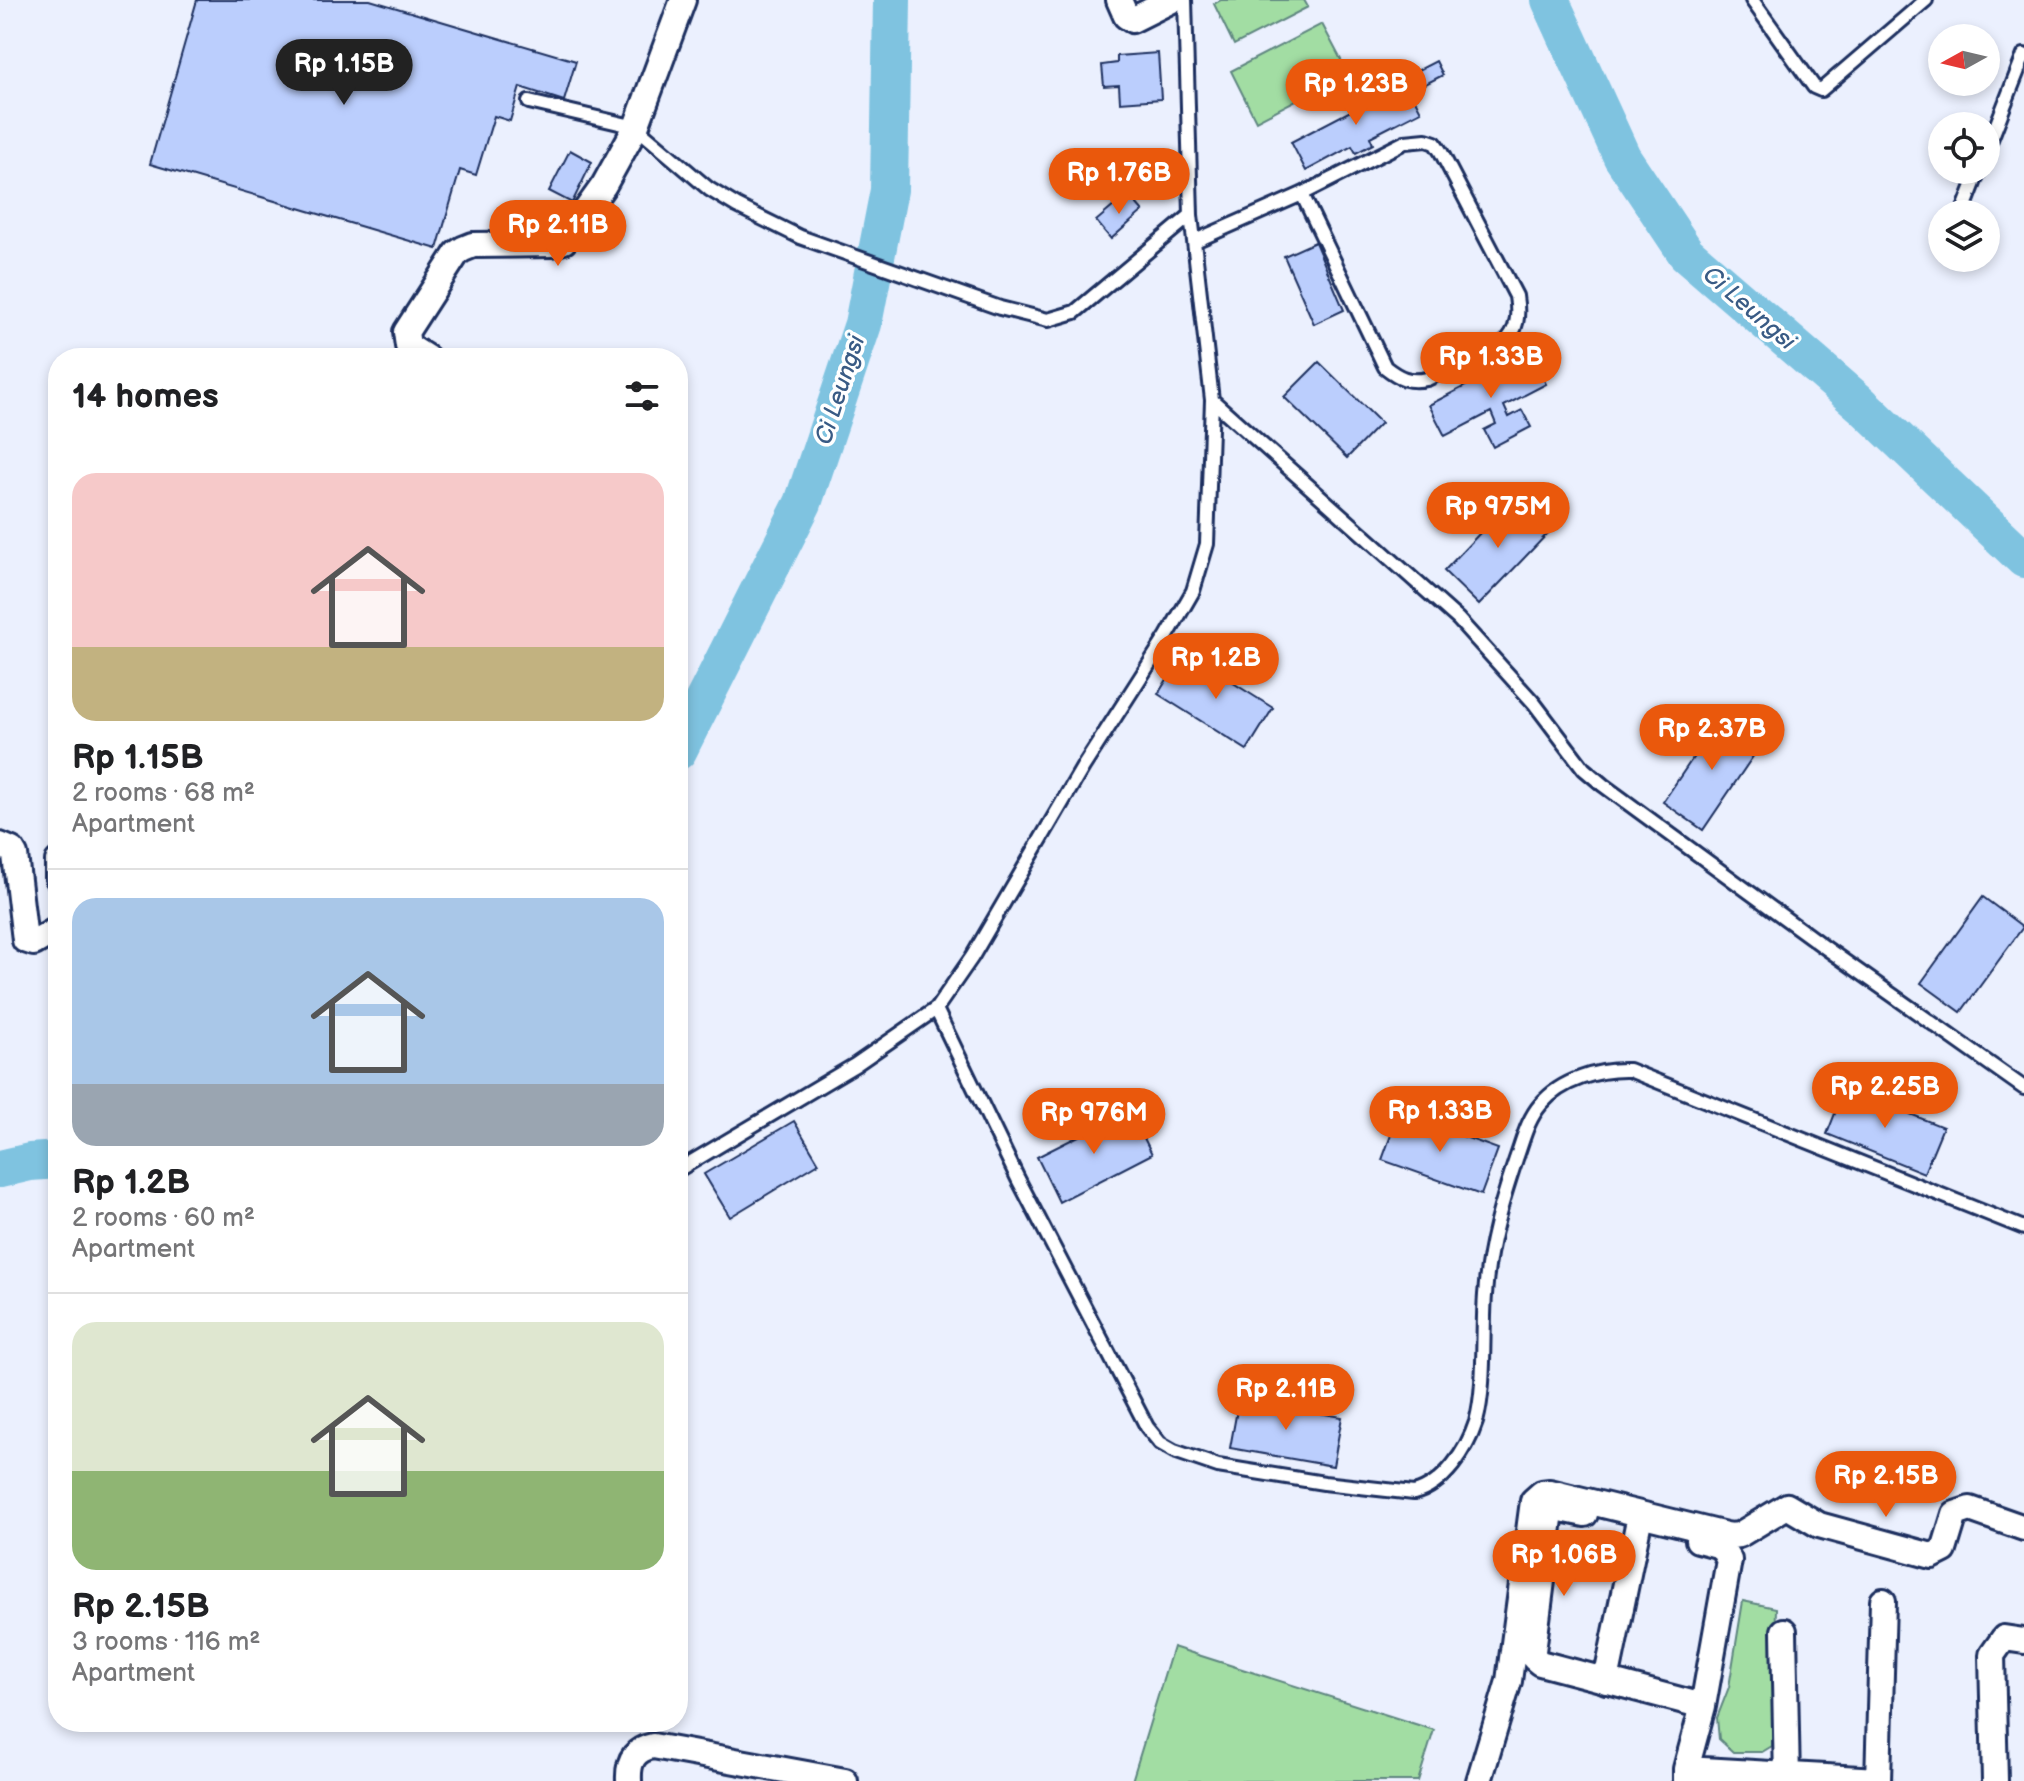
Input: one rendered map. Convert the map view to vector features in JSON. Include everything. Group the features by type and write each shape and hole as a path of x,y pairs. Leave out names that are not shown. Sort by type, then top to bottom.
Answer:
{"street":[{"path":"411,348 406,332 457,253 473,245 552,244 564,241 604,185 636,127 683,0"},
{"path":"1119,0 1126,16 1132,20 1172,0"},
{"path":"0,845 12,850 15,855 10,894 25,940 34,943 48,935"},
{"path":"1479,1781 1509,1681 1533,1501 1542,1493 1550,1492 1730,1536 1739,1535 1787,1506 1819,1525 1932,1556 1944,1550 1955,1514 1970,1509 2024,1528"},
{"path":"1703,1706 1540,1663 1534,1658 1551,1511 1561,1509 1721,1546 1729,1560 1703,1706 1686,1775 1878,1781 1883,1601"},
{"path":"1606,1681 1638,1525"},
{"path":"1784,1631 1787,1778"},
{"path":"1995,1781 1992,1655 2004,1638 2024,1641"},
{"path":"629,1781 632,1758 641,1748 653,1746 774,1774 845,1781"}],"lane":[{"path":"688,1164 855,1065 936,1009 972,957 1083,767 1193,591 1207,544 1212,400 1191,215 1185,0"},
{"path":"1752,0 1814,87 1821,90 1926,0"},
{"path":"2000,116 2024,55"},
{"path":"529,102 636,127 709,189 800,237 1000,308 1048,320 1075,312 1191,215"},
{"path":"1195,241 1302,194 1405,142 1426,140 1435,143 1516,296 1518,310 1512,336 1504,343 1427,379 1413,382 1397,377 1385,367 1302,194"},
{"path":"1212,400 1458,619 1534,703 1584,769 1835,955 2024,1088"},
{"path":"936,1009 1018,1179 1147,1427 1160,1443 1174,1451 1218,1466 1414,1493 1437,1482 1453,1465 1476,1422 1490,1245 1526,1126 1552,1094 1590,1074 1604,1070 1629,1070 2024,1228"}],"green space":[{"path":"1221,0 1304,0 1308,7 1234,45 1214,4"},
{"path":"1322,24 1348,73 1256,121 1231,71"},
{"path":"1743,1601 1776,1608 1772,1746 1762,1752 1733,1752 1719,1739 1717,1718 1729,1687"},
{"path":"1173,1647 1434,1730 1418,1781 1132,1781"}],"building":[{"path":"197,0 370,0 576,61 564,101 520,87 510,121 494,116 476,175 460,170 437,249 150,164"},
{"path":"1158,53 1161,99 1120,102 1119,85 1104,86 1102,65 1117,63 1117,56"},
{"path":"1436,61 1443,75 1418,88 1411,74"},
{"path":"1406,82 1421,111 1370,137 1373,144 1356,153 1352,146 1306,171 1291,142"},
{"path":"570,150 592,162 572,203 549,191"},
{"path":"1128,194 1143,211 1111,239 1096,221"},
{"path":"1315,242 1344,310 1314,324 1284,256"},
{"path":"1530,352 1546,384 1504,406 1509,417 1522,410 1531,427 1493,447 1484,430 1496,424 1491,412 1445,436 1429,405"},
{"path":"1319,362 1381,423 1347,458 1284,397"},
{"path":"1516,495 1552,529 1479,605 1444,571"},
{"path":"1184,652 1273,708 1247,750 1158,694"},
{"path":"1722,715 1762,743 1703,830 1663,802"},
{"path":"1983,897 2023,927 1961,1012 1921,983"},
{"path":"1845,1088 1943,1127 1924,1173 1827,1134"},
{"path":"1130,1110 1152,1154 1059,1202 1037,1157"},
{"path":"1399,1113 1498,1149 1481,1195 1382,1160"},
{"path":"794,1121 819,1163 730,1217 704,1174"},
{"path":"1239,1399 1342,1417 1333,1466 1230,1448"}],"waterway":[{"name":"Ci Leungsi","path":"688,731 803,503 863,324 889,190 892,0"},
{"name":"Ci Leungsi","path":"1550,0 1622,157 1686,253 1862,405 2024,559"},
{"name":"Ci Leungsi","path":"0,1169 48,1161"}]}
